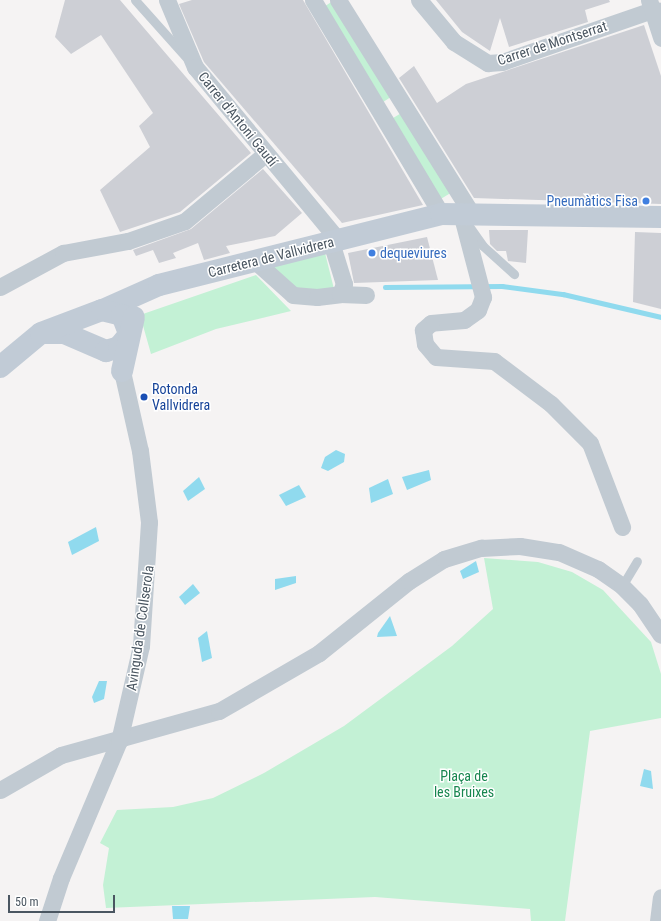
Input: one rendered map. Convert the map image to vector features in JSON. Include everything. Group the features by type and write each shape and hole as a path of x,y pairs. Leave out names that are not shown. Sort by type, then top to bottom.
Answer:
{"main road":[{"name":"Carretera de Vallvidrera","path":"41,333 102,310 159,285 335,241 458,213 661,217"},
{"path":"2,363 41,333 64,333 97,348 113,350 127,334 142,302 159,285"},
{"path":"102,310 122,315 127,334 122,371 97,348 86,330 89,318 102,310"}],"street":[{"path":"167,0 195,67"},
{"path":"313,0 383,114 458,213"},
{"path":"338,0 403,102 458,213 479,277 483,296 478,310 464,320 431,323 423,330 425,344 436,357 494,361 551,404 590,443 622,527"},
{"name":"Carrer de Montserrat","path":"419,0 454,42 488,63 502,62 654,7"},
{"path":"654,7 661,38"},
{"name":"Carrer d'Antoni Gaudí","path":"195,67 335,241"},
{"path":"383,114 403,102"},
{"path":"0,286 63,253 128,241 184,220 265,154"},
{"path":"335,241 344,284 340,294"},
{"path":"255,261 293,295 317,297 340,294 366,295"},
{"name":"Avinguda de Collserola","path":"47,921 61,878 119,741 141,646 149,555 146,482 122,371"},
{"path":"0,790 61,755 119,741 212,713 238,700 319,653 409,581 444,559 482,548 520,546 559,552 598,569 622,586 640,604 661,636"},
{"path":"658,921 661,897"}],"lane":[{"name":"Carrer d'Antoni Gaudí","path":"135,0 195,67"},
{"path":"458,213 482,246 514,274"},
{"path":"622,586 637,560"}],"green space":[{"path":"333,1 394,95 382,103 321,9"},
{"path":"403,112 451,193 440,199 392,119"},
{"path":"325,253 334,289 294,293 272,265"},
{"path":"256,275 291,311 216,329 151,354 140,315"},
{"name":"Plaça de les Bruixes","path":"484,558 538,562 572,572 603,590 651,642 661,674 661,718 590,731 565,921 531,921 530,909 375,897 106,908 103,885 109,848 100,843 117,810 173,807 213,798 264,773 344,726 452,646 493,609"}],"water":[{"path":"336,450 345,454 344,462 328,471 321,468 325,457"},
{"path":"429,470 431,480 407,490 402,477"},
{"path":"199,477 205,489 188,501 183,491"},
{"path":"388,479 393,494 371,503 369,488"},
{"path":"299,485 306,497 286,506 279,495"},
{"path":"96,527 99,541 72,555 68,542"},
{"path":"476,561 479,572 463,579 460,571"},
{"path":"296,576 296,583 275,590 275,579"},
{"path":"193,584 200,593 185,605 179,597"},
{"path":"390,616 397,636 377,637 378,633"},
{"path":"207,631 212,658 202,662 198,638"},
{"path":"99,681 107,681 104,699 94,703 92,697"},
{"path":"644,769 651,771 653,789 640,786"},
{"path":"172,906 190,906 188,919 173,919"}],"building":[{"path":"65,0 120,0 251,153 180,212 120,232 100,190 150,147 139,126 153,113 101,35 71,54 55,37"},
{"path":"192,0 303,0 423,205 342,223 204,62 179,4"},
{"path":"436,0 609,0 610,2 585,10 588,22 509,47 500,18 490,51 462,32"},
{"path":"644,25 661,76 661,204 474,198 399,78 414,66 437,103 466,84"},
{"path":"263,169 302,213 275,236 226,246 230,253 204,260 198,243 173,253 176,258 159,263 153,250 136,256 133,250 191,229"},
{"path":"489,230 528,230 526,263 508,261 506,251 497,251 490,244"},
{"path":"635,232 661,233 661,309 633,302"},
{"path":"427,237 438,280 354,283 348,253"}],"waterway":[{"path":"385,287 502,286 563,294 661,317"}],"place":[{"name":"Pneumàtics Fisa","path":"646,201"},
{"name":"dequeviures","path":"372,253"},
{"name":"Rotonda Vallvidrera","path":"144,397"}]}
